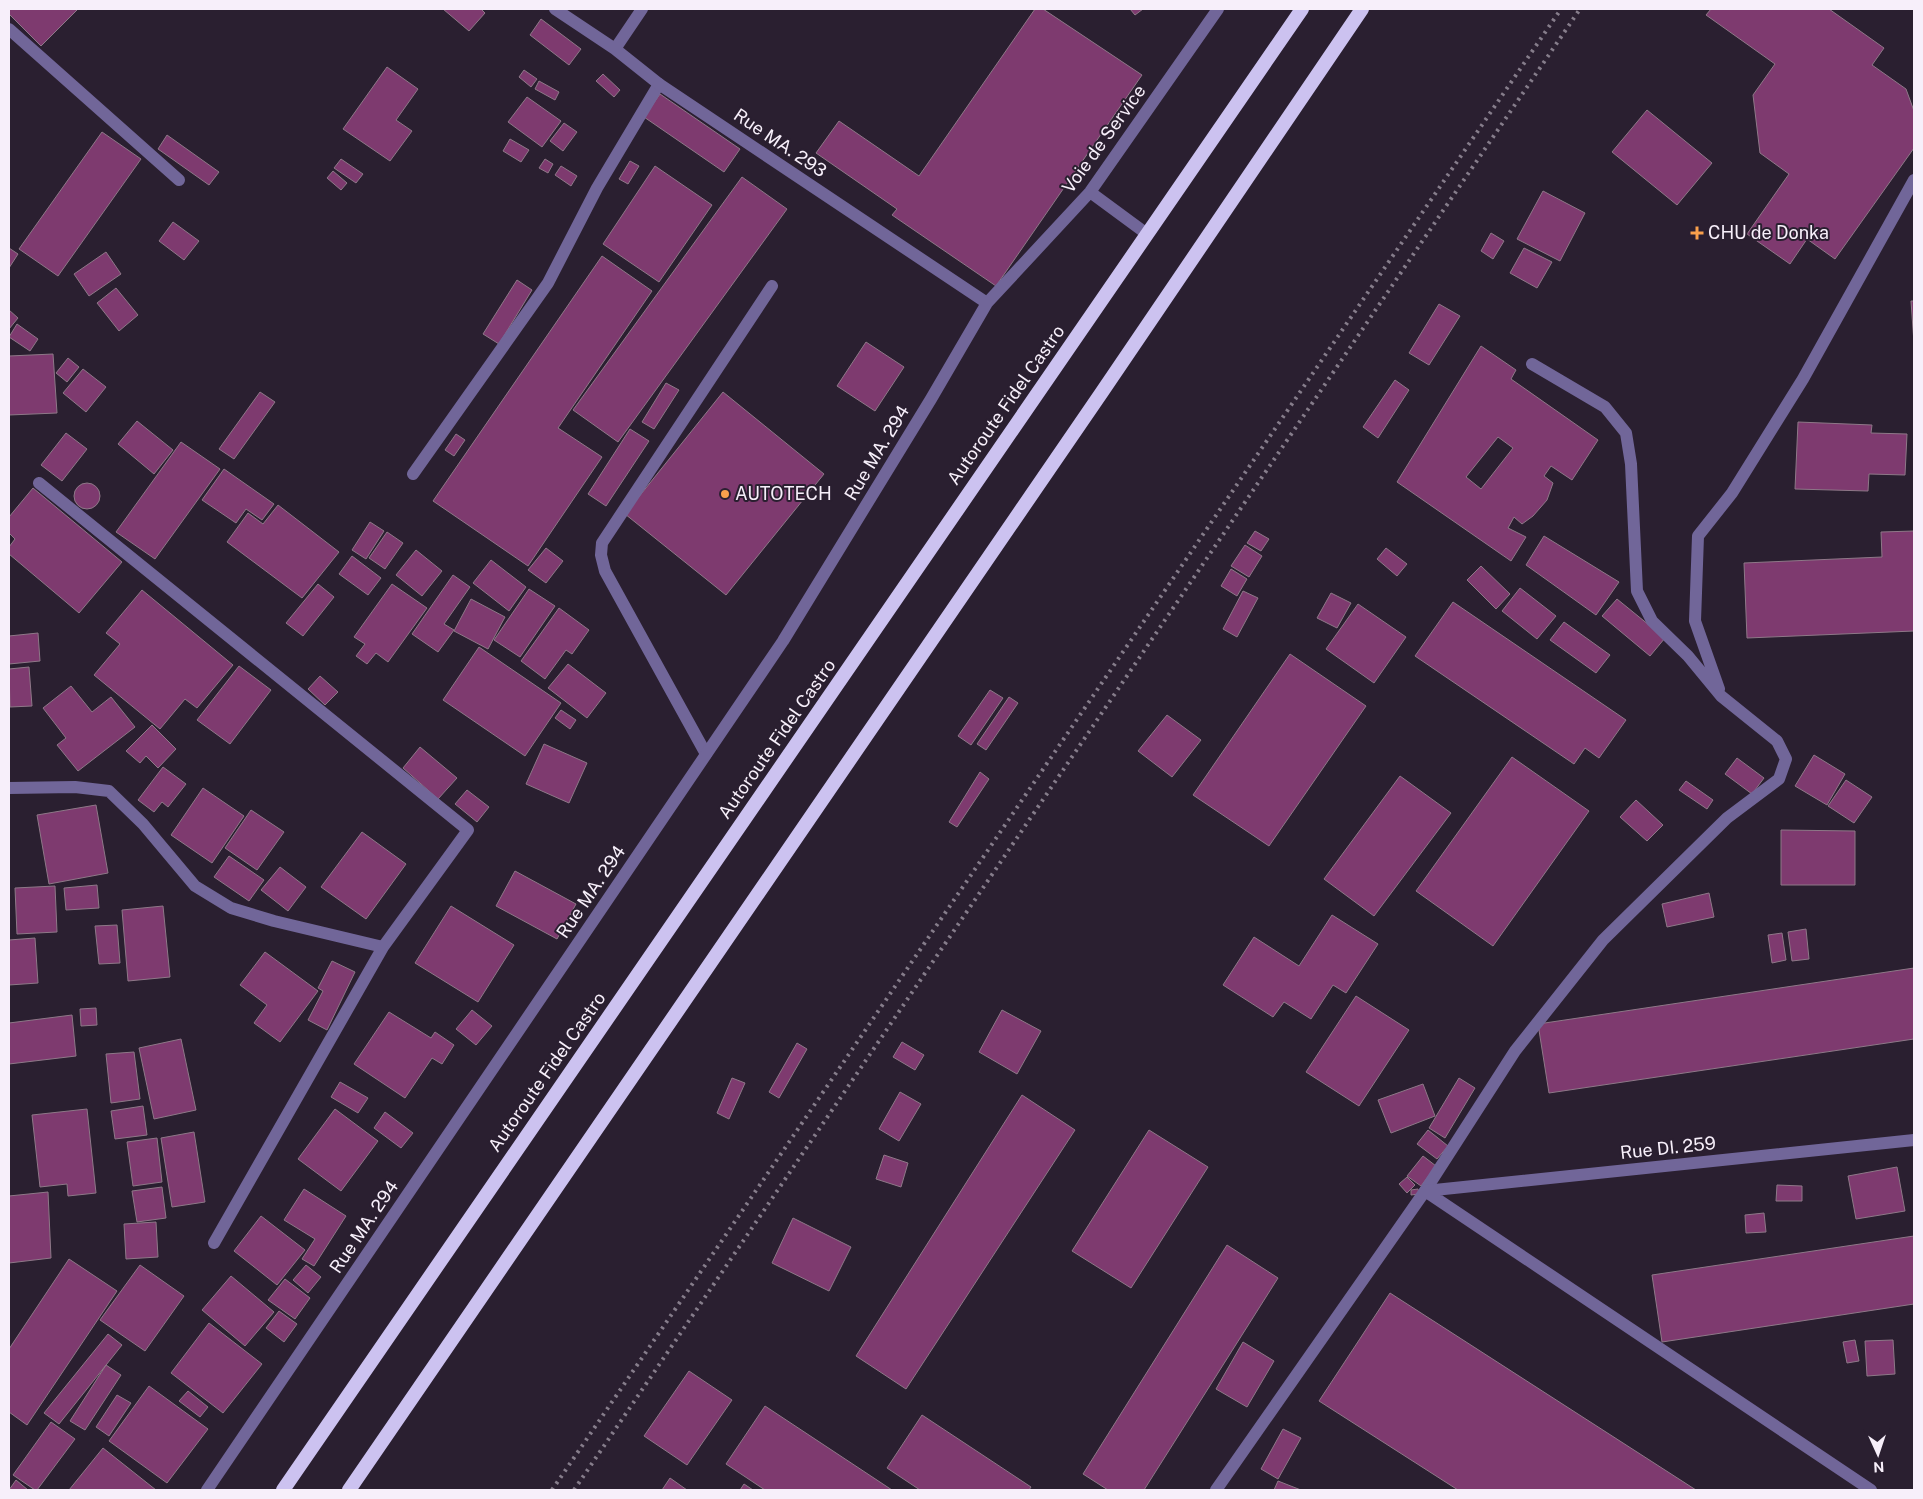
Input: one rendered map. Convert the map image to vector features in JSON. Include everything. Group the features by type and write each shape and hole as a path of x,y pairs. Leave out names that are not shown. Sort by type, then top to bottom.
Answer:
{"highway":[{"name":"Autoroute Fidel Castro","path":"283,1490 1302,9"},
{"path":"349,1490 1102,392 1362,9"}],"street":[{"name":"Rue MA. 293","path":"555,9 615,49 659,84 987,303"},
{"path":"615,49 642,9"},
{"name":"Voie de Service","path":"987,303 1090,192 1218,9"},
{"path":"9,29 179,180"},
{"path":"413,474 548,283 597,188 659,84"},
{"path":"1722,696 1695,621 1698,536 1732,493 1798,387 1914,180"},
{"path":"1090,192 1147,234"},
{"path":"706,754 605,571 601,555 602,542 772,286"},
{"name":"Rue MA. 294","path":"207,1490 783,641 987,303"},
{"path":"1216,1490 1425,1191 1515,1051 1603,940 1727,818 1779,779 1786,760 1777,741 1722,696 1688,656 1652,621 1637,591 1631,464 1626,433 1605,407 1532,364"},
{"path":"39,483 468,830 383,947 214,1243"},
{"path":"9,788 75,787 109,791 144,824 195,886 231,908 274,921 383,947"},
{"name":"Rue DI. 259","path":"1425,1191 1914,1140"},
{"path":"1425,1191 1870,1490"}],"building":[{"path":"9,9 78,9 41,46 9,14"},
{"path":"443,9 481,9 485,13 469,31"},
{"path":"1035,9 1043,9 1142,75 996,286 892,215 897,209 816,153 839,121 919,176"},
{"path":"1130,9 1143,9 1135,15"},
{"path":"1711,9 1829,9 1884,48 1872,65 1906,89 1914,111 1914,148 1835,259 1807,239 1790,264 1747,234 1789,174 1760,153 1753,95 1775,64 1706,15"},
{"path":"541,19 581,49 569,65 530,35"},
{"path":"387,67 418,89 396,120 412,131 390,161 343,129"},
{"path":"524,70 537,79 531,87 519,77"},
{"path":"603,74 620,90 614,97 596,81"},
{"path":"539,81 559,92 555,100 535,89"},
{"path":"660,94 740,149 724,172 644,117"},
{"path":"527,97 561,121 542,147 508,122"},
{"path":"1647,110 1712,163 1677,205 1612,152"},
{"path":"564,123 577,132 563,151 550,141"},
{"path":"102,132 141,159 58,276 19,249"},
{"path":"167,135 219,172 209,185 158,149"},
{"path":"510,139 529,150 521,162 503,151"},
{"path":"341,159 363,174 356,183 334,168"},
{"path":"545,159 553,164 548,173 539,168"},
{"path":"630,161 639,166 628,184 619,179"},
{"path":"561,166 577,176 571,186 555,175"},
{"path":"655,166 712,205 659,282 603,244"},
{"path":"333,171 347,183 341,190 327,178"},
{"path":"742,177 787,209 618,442 573,410"},
{"path":"1543,191 1585,213 1560,261 1517,239"},
{"path":"173,222 199,241 184,260 159,241"},
{"path":"1491,233 1504,241 1493,259 1481,251"},
{"path":"9,248 18,254 9,268"},
{"path":"1524,248 1552,262 1537,288 1510,273"},
{"path":"106,252 121,274 89,296 74,274"},
{"path":"602,256 652,291 558,428 602,457 528,566 433,501"},
{"path":"517,280 532,290 499,344 483,334"},
{"path":"116,288 138,315 119,331 97,303"},
{"path":"1911,301 1914,301 1914,343"},
{"path":"1439,304 1460,316 1429,365 1409,353"},
{"path":"9,310 18,318 9,329"},
{"path":"17,324 38,339 30,351 9,337"},
{"path":"866,342 904,367 875,411 837,386"},
{"path":"1481,346 1516,370 1511,379 1598,440 1572,480 1551,466 1544,476 1553,483 1547,500 1533,516 1522,524 1514,517 1508,528 1526,537 1511,561 1397,482","holes":["1498,437 1513,448 1481,489 1466,477"]},
{"path":"53,354 57,413 9,415 9,356"},
{"path":"68,358 79,367 67,382 56,373"},
{"path":"83,369 106,387 86,412 63,393"},
{"path":"1395,380 1409,390 1378,438 1363,427"},
{"path":"666,383 679,390 654,429 642,422"},
{"path":"260,392 275,402 234,459 219,449"},
{"name":"AUTOTECH","path":"723,392 824,474 726,595 625,514"},
{"path":"137,421 173,450 154,474 118,444"},
{"path":"1798,422 1872,425 1871,433 1907,434 1905,475 1869,474 1868,491 1795,489"},
{"path":"630,429 649,441 606,506 588,494"},
{"path":"66,433 87,449 62,481 41,465"},
{"path":"456,434 465,440 454,456 445,450"},
{"path":"181,442 220,469 155,559 116,532"},
{"path":"224,469 274,504 262,520 246,509 236,523 202,500"},
{"path":"87,483 96,487 100,496 96,505 87,509 78,505 74,496 78,487"},
{"path":"33,488 122,562 79,613 9,554 9,547 15,539 9,533 9,517"},
{"path":"278,505 339,552 302,598 227,542 248,513 263,524"},
{"path":"370,522 384,531 366,559 352,550"},
{"path":"1255,531 1269,539 1261,551 1247,543"},
{"path":"1914,531 1914,631 1747,638 1744,563 1882,557 1881,532"},
{"path":"387,532 403,543 385,569 369,558"},
{"path":"1544,536 1619,582 1596,615 1526,565"},
{"path":"1245,545 1262,556 1249,577 1231,566"},
{"path":"546,548 563,561 546,583 528,570"},
{"path":"1386,548 1407,564 1397,576 1377,559"},
{"path":"416,550 442,571 422,596 396,575"},
{"path":"352,556 381,578 368,595 339,574"},
{"path":"491,560 526,587 509,611 473,583"},
{"path":"1481,566 1510,594 1496,609 1467,580"},
{"path":"1231,569 1247,579 1237,596 1221,586"},
{"path":"453,575 470,587 444,624 454,630 438,652 412,634"},
{"path":"318,584 334,597 303,636 286,623"},
{"path":"392,584 427,608 388,662 376,653 367,664 356,656 365,644 354,637"},
{"path":"1520,588 1556,616 1537,639 1502,611"},
{"path":"529,589 555,606 520,657 494,640"},
{"path":"142,590 233,665 197,708 185,699 160,729 94,675 120,644 106,633"},
{"path":"1243,591 1258,598 1237,637 1223,629"},
{"path":"1331,593 1351,603 1337,628 1317,618"},
{"path":"471,599 505,617 488,649 454,631"},
{"path":"1617,599 1665,638 1650,656 1602,616"},
{"path":"1453,602 1626,720 1599,758 1585,748 1574,764 1415,656"},
{"path":"1358,604 1406,637 1374,683 1326,649"},
{"path":"559,608 589,630 572,654 566,650 545,679 521,661"},
{"path":"1564,622 1610,655 1596,673 1550,640"},
{"path":"38,633 40,661 9,664 9,636"},
{"path":"479,647 561,703 525,756 443,700"},
{"path":"1290,654 1366,706 1269,846 1193,795"},
{"path":"568,664 606,693 587,718 548,688"},
{"path":"239,666 271,690 230,744 197,720"},
{"path":"29,667 32,706 10,707 9,669"},
{"path":"320,676 338,692 325,705 308,689"},
{"path":"71,686 92,712 111,697 135,727 78,771 57,745 66,738 43,708"},
{"path":"990,690 1003,698 971,745 958,736"},
{"path":"1009,697 1018,703 986,750 977,744"},
{"path":"561,710 576,720 570,729 555,718"},
{"path":"1167,715 1201,740 1172,777 1138,751"},
{"path":"152,725 176,749 158,768 146,756 140,763 126,751"},
{"path":"544,744 587,763 569,803 526,784"},
{"path":"420,747 457,778 438,799 403,768"},
{"path":"1814,755 1845,774 1827,805 1795,786"},
{"path":"1512,757 1589,811 1493,946 1416,891"},
{"path":"1737,758 1764,778 1752,794 1725,774"},
{"path":"163,767 186,784 168,807 162,802 154,812 138,800"},
{"path":"980,772 989,779 957,827 949,822"},
{"path":"1400,776 1451,813 1374,916 1324,879"},
{"path":"1846,780 1872,797 1854,823 1828,806"},
{"path":"1686,781 1713,800 1707,809 1679,790"},
{"path":"203,788 244,816 212,863 171,835"},
{"path":"467,790 489,807 477,822 455,804"},
{"path":"1636,800 1663,825 1647,841 1620,817"},
{"path":"96,805 108,873 49,884 37,815"},
{"path":"251,810 284,832 257,870 225,848"},
{"path":"1781,830 1855,831 1855,885 1781,885"},
{"path":"362,832 406,864 366,919 321,887"},
{"path":"229,856 264,880 249,901 214,877"},
{"path":"280,867 306,887 288,911 261,890"},
{"path":"515,871 576,904 557,939 496,906"},
{"path":"97,885 99,908 66,910 64,888"},
{"path":"55,886 57,932 17,934 15,888"},
{"path":"1709,893 1714,917 1667,927 1662,904"},
{"path":"163,906 170,977 128,981 122,910"},
{"path":"451,906 514,945 478,1002 415,963"},
{"path":"1332,915 1378,944 1346,993 1333,985 1311,1019 1284,1002 1273,1017 1223,985 1254,937 1299,966"},
{"path":"117,925 120,963 99,964 95,926"},
{"path":"1806,929 1809,959 1792,961 1788,932"},
{"path":"1782,933 1786,960 1772,963 1768,935"},
{"path":"35,938 38,983 9,985 9,940"},
{"path":"265,952 318,991 280,1042 254,1023 267,1005 240,985"},
{"path":"332,961 355,972 327,1030 308,1020 323,991 318,988"},
{"path":"1914,968 1914,1039 1549,1093 1538,1024"},
{"path":"1356,996 1409,1030 1359,1106 1306,1072"},
{"path":"96,1008 97,1025 81,1026 80,1009"},
{"path":"472,1010 492,1026 476,1045 456,1029"},
{"path":"1002,1010 1041,1031 1017,1074 979,1052"},
{"path":"389,1012 431,1038 435,1032 454,1045 442,1064 432,1058 405,1098 354,1064"},
{"path":"72,1015 76,1056 9,1064 9,1023"},
{"path":"181,1039 196,1110 154,1119 139,1048"},
{"path":"902,1042 924,1055 915,1070 893,1057"},
{"path":"797,1043 807,1049 779,1098 769,1092"},
{"path":"134,1052 140,1099 111,1103 106,1054"},
{"path":"732,1078 745,1083 729,1119 717,1113"},
{"path":"1459,1078 1475,1088 1445,1138 1429,1128"},
{"path":"340,1082 368,1098 358,1113 331,1097"},
{"path":"1423,1084 1435,1116 1391,1133 1378,1100"},
{"path":"900,1092 921,1104 899,1141 879,1129"},
{"path":"1022,1095 1075,1130 906,1389 856,1356"},
{"path":"143,1106 147,1135 115,1139 111,1111"},
{"path":"87,1109 96,1193 68,1196 67,1184 40,1187 32,1115"},
{"path":"335,1109 378,1141 341,1191 298,1159"},
{"path":"385,1112 413,1133 401,1148 374,1128"},
{"path":"1149,1130 1208,1167 1131,1288 1072,1251"},
{"path":"1428,1130 1448,1146 1437,1159 1417,1144"},
{"path":"194,1132 205,1202 172,1207 161,1138"},
{"path":"157,1138 162,1182 133,1186 127,1142"},
{"path":"884,1155 908,1163 901,1187 876,1179"},
{"path":"1423,1156 1436,1166 1421,1186 1407,1176"},
{"path":"1897,1167 1905,1211 1856,1219 1848,1176"},
{"path":"1407,1177 1415,1185 1407,1193 1399,1184"},
{"path":"1777,1185 1802,1186 1802,1201 1776,1201"},
{"path":"162,1187 166,1218 137,1222 132,1191"},
{"path":"304,1189 346,1216 314,1266 302,1259 315,1239 284,1220"},
{"path":"1418,1189 1419,1194 1411,1195 1411,1190"},
{"path":"48,1192 51,1258 9,1263 9,1196"},
{"path":"1764,1213 1766,1232 1746,1233 1745,1215"},
{"path":"261,1216 305,1250 277,1285 234,1251"},
{"path":"793,1218 851,1247 829,1291 772,1263"},
{"path":"156,1222 158,1257 126,1259 124,1224"},
{"path":"1914,1236 1914,1304 1662,1342 1652,1275"},
{"path":"1227,1245 1278,1278 1144,1490 1108,1490 1083,1474"},
{"path":"69,1259 117,1291 27,1425 9,1412 9,1349"},
{"path":"140,1265 184,1296 145,1351 100,1320"},
{"path":"306,1265 321,1277 308,1293 293,1280"},
{"path":"231,1276 274,1312 245,1346 202,1310"},
{"path":"285,1279 310,1298 295,1319 268,1300"},
{"path":"1390,1293 1696,1490 1458,1490 1319,1401"},
{"path":"279,1311 297,1324 284,1342 266,1328"},
{"path":"209,1323 262,1364 223,1413 171,1373"},
{"path":"108,1334 122,1345 59,1424 44,1413"},
{"path":"1855,1340 1859,1361 1847,1363 1843,1342"},
{"path":"1893,1340 1895,1374 1867,1376 1865,1341"},
{"path":"1243,1342 1274,1361 1247,1407 1216,1389"},
{"path":"106,1365 121,1375 85,1430 70,1421"},
{"path":"689,1371 732,1400 687,1465 644,1436"},
{"path":"149,1386 208,1429 167,1483 109,1441"},
{"path":"188,1391 208,1407 200,1417 179,1401"},
{"path":"117,1395 131,1403 109,1436 96,1427"},
{"path":"765,1406 892,1490 765,1490 726,1464"},
{"path":"922,1415 1031,1487 1029,1490 920,1490 887,1468"},
{"path":"51,1422 75,1439 37,1490 35,1490 13,1475"},
{"path":"1283,1429 1301,1438 1278,1479 1261,1469"},
{"path":"103,1448 156,1490 69,1490"},
{"path":"670,1478 687,1490 662,1490"},
{"path":"16,1480 28,1490 9,1490"},
{"path":"1278,1481 1301,1490 1274,1490"},
{"path":"744,1484 753,1490 740,1490"}],"railway":[{"path":"552,1490 1561,9"},
{"path":"574,1490 1580,9"}],"place":[{"name":"CHU de Donka","path":"1697,233"},
{"name":"AUTOTECH","path":"725,494"}]}
